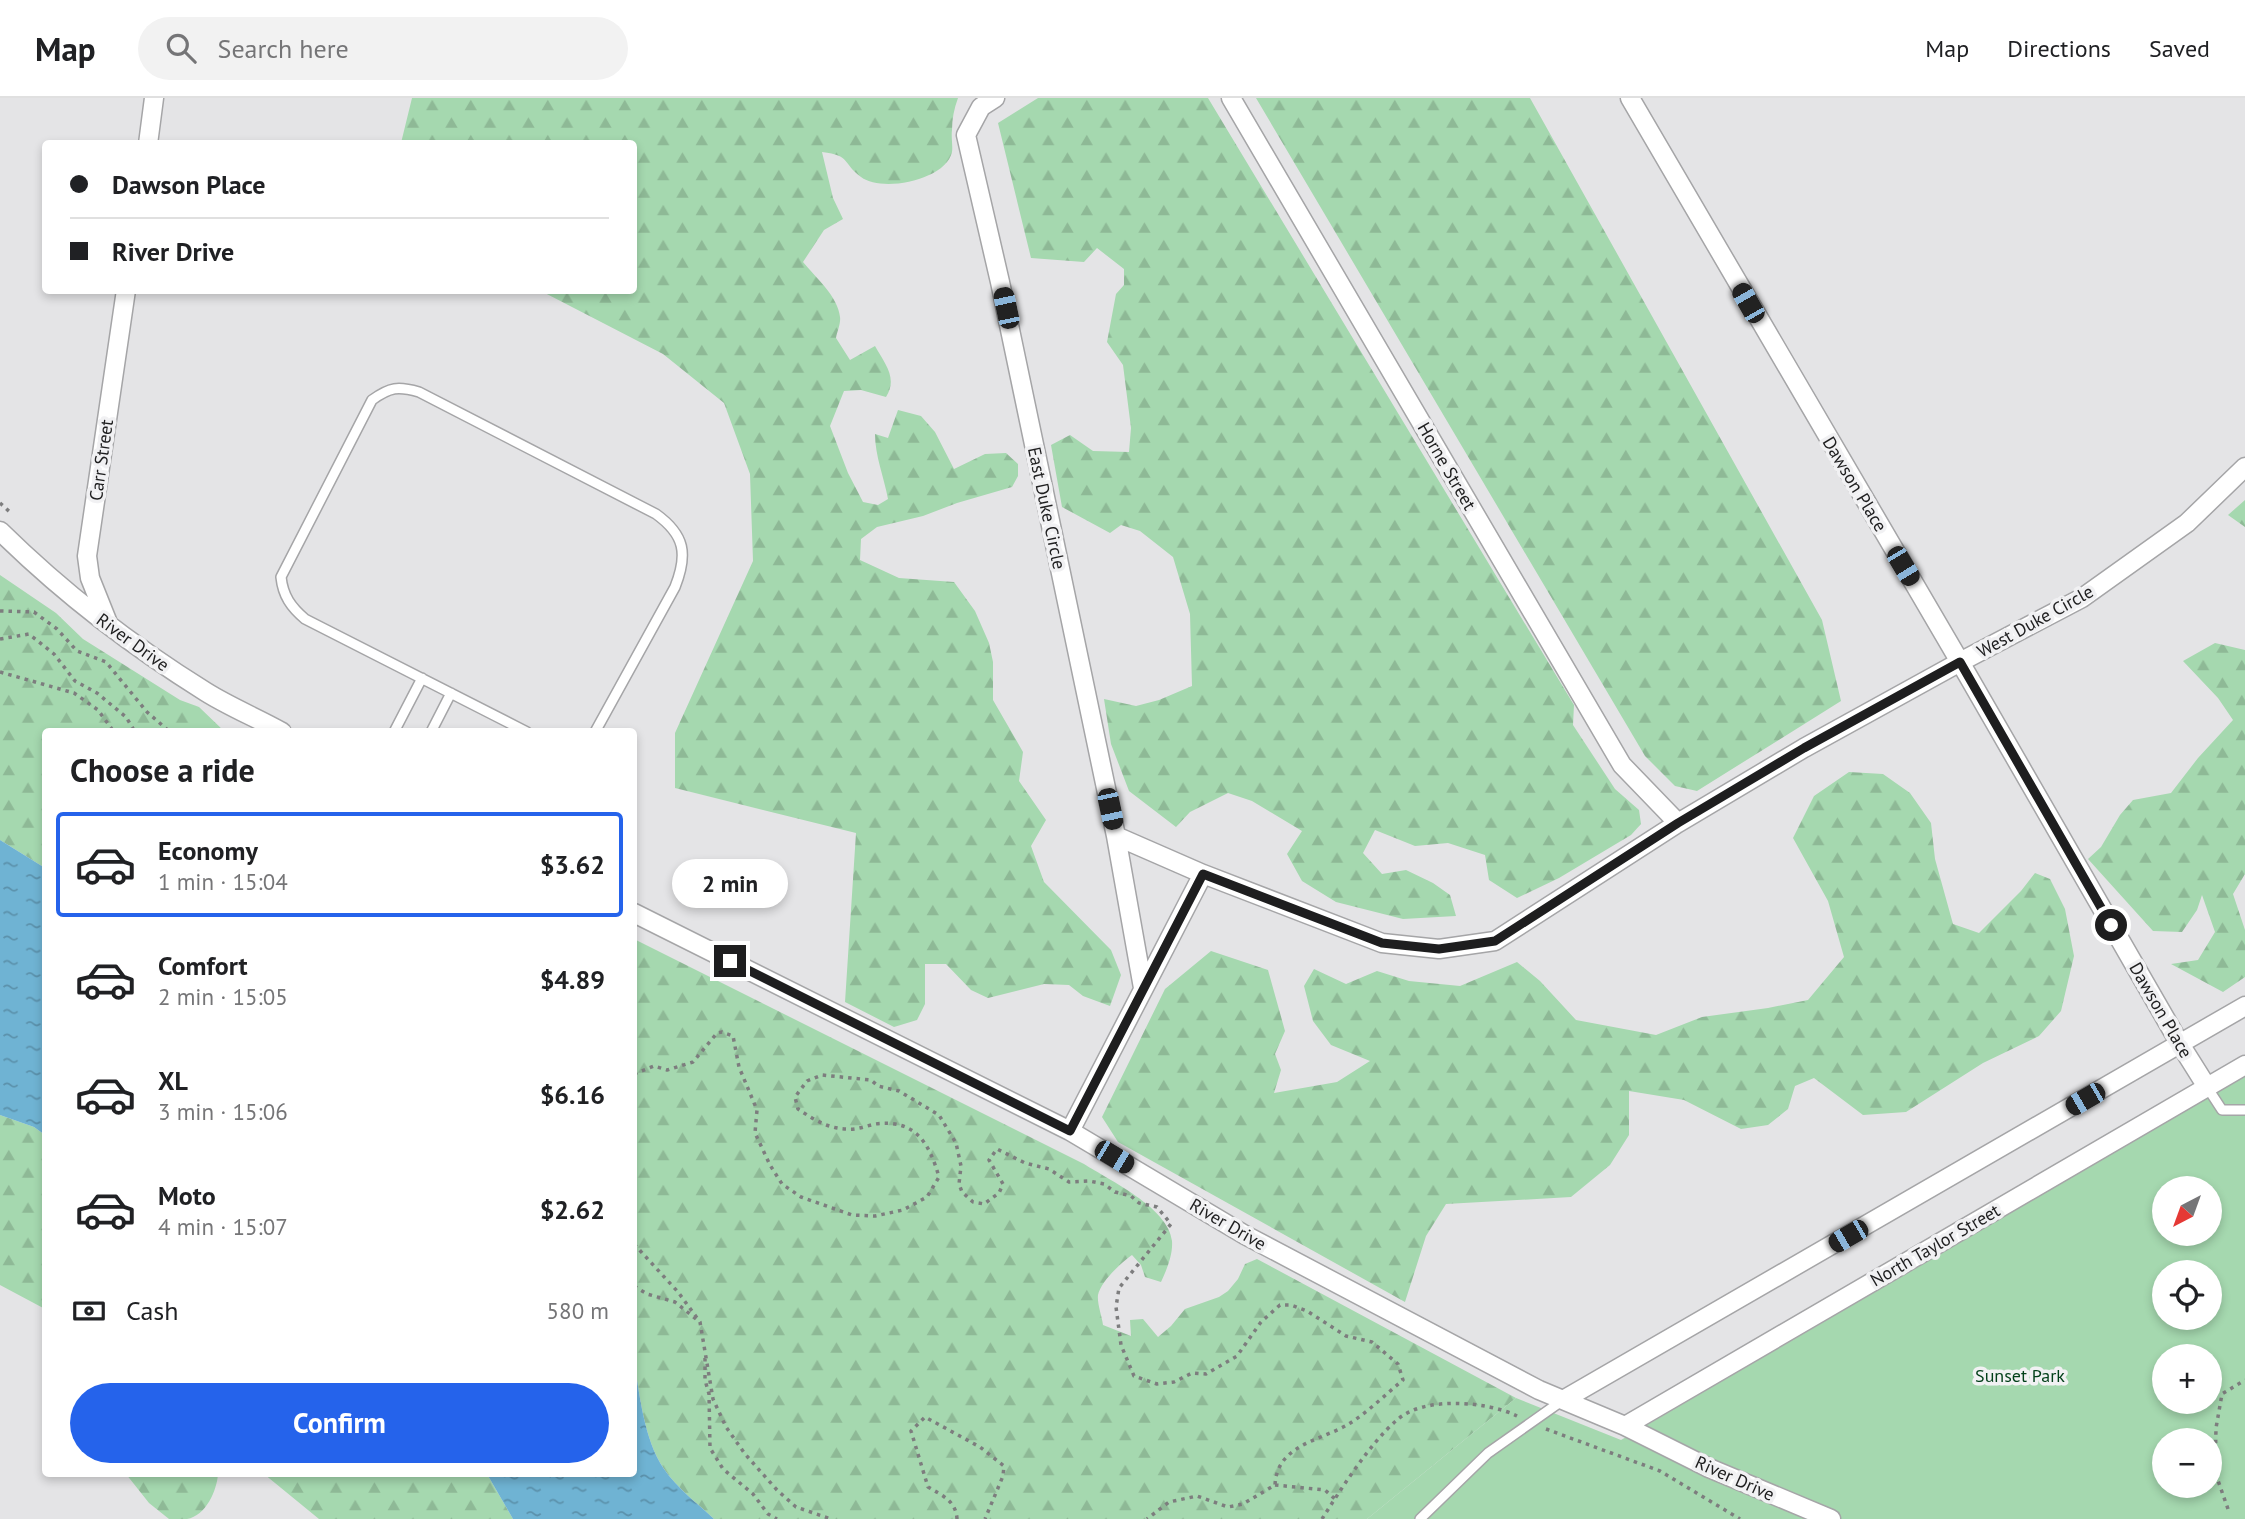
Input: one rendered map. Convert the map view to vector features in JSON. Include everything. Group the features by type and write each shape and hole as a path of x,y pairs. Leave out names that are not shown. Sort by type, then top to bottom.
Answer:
{"street":[{"path":"149,140 154,98"},
{"name":"East Duke Circle","path":"995,98 981,107 965,135 1003,295 1115,836"},
{"name":"Horne Street","path":"1231,98 1622,765 1678,823"},
{"name":"Dawson Place","path":"1630,98 2207,1087"},
{"name":"Carr Street","path":"110,626 90,578 87,556 125,294"},
{"name":"West Duke Circle","path":"1203,874 1382,943 1439,949 1495,941 1678,823 1804,748 2082,598 2187,523 2245,467"},
{"name":"River Drive","path":"0,531 39,569 110,626 208,693 274,728"},
{"path":"1070,1131 1203,874 1115,836"},
{"path":"1115,836 1143,988"},
{"name":"River Drive","path":"637,914 1070,1131 1245,1235 1539,1390 1625,1426 1709,1468 1831,1519"},
{"path":"1563,1400 2245,1006"},
{"name":"North Taylor Street","path":"1625,1426 2245,1065"}],"lane":[{"path":"519,728 305,619 292,608 284,596 281,577 372,400 386,389 404,388 419,392 656,514 670,524 680,538 683,567 676,587 597,728"},
{"path":"396,728 422,678"},
{"path":"433,728 451,693"},
{"path":"2207,1087 2222,1110 2245,1110"},
{"path":"1420,1519 1488,1454 1563,1400"}],"path":[{"path":"0,611 34,612 57,629 77,651 106,662 148,712 166,728"},
{"path":"0,639 29,634 54,654 75,681 97,693 126,717 133,728"},
{"path":"0,672 75,693 98,710 111,728"},
{"path":"637,1073 654,1066 667,1070 693,1062 717,1033 733,1036 739,1067 757,1110 755,1133 782,1184 802,1197 852,1216 875,1216 903,1210 927,1196 939,1177 932,1154 919,1135 901,1124 877,1124 849,1130 818,1123 797,1108 796,1097 807,1081 822,1075 871,1080 878,1086 899,1091 939,1115 956,1143 961,1166 959,1184 962,1192 973,1202 984,1205 999,1193 1003,1184 989,1160 997,1150 1025,1163 1049,1169 1069,1182 1089,1181 1104,1184 1115,1192 1131,1196 1139,1203 1157,1208 1171,1224 1119,1288 1116,1307 1121,1345 1134,1376 1157,1384 1174,1382 1192,1373 1206,1374 1237,1356 1261,1322 1280,1306 1291,1305 1307,1311 1346,1336 1372,1342 1398,1364 1404,1380 1346,1425 1288,1454 1276,1474 1275,1485"},
{"path":"637,1247 678,1292 700,1322 713,1399 726,1427 776,1490 796,1507 831,1519"},
{"path":"637,1288 647,1294 675,1302 700,1322"},
{"path":"706,1349 705,1380 709,1394 710,1448 723,1469 753,1494 768,1514 777,1519"},
{"path":"2228,1509 2215,1472 2216,1428 2222,1394 2245,1380"},
{"path":"1322,1519 1381,1438 1399,1418 1423,1407 1449,1403 1488,1406 1510,1412"},
{"path":"957,1519 957,1509 950,1500 928,1487 911,1431 925,1417 979,1447 1004,1466 1003,1476 985,1519"},
{"path":"1550,1430 1660,1471 1740,1519"},
{"path":"1147,1519 1169,1502 1197,1496 1228,1507 1243,1504 1275,1485 1325,1490 1335,1499"}],"green space":[{"path":"412,98 958,98 952,122 952,152 947,162 926,176 897,184 871,182 861,177 838,155 822,152 833,198 843,219 824,230 803,262 835,302 840,319 836,338 850,360 875,346 889,371 891,384 886,397 861,390 844,391 830,426 848,473 863,502 878,505 888,499 875,434 888,438 898,410 921,416 935,432 954,469 985,454 1006,453 1018,464 1018,476 1012,487 923,516 877,527 861,539 860,560 899,578 954,582 975,611 989,643 993,662 993,700 1023,752 1019,781 1046,820 1031,846 1044,882 1111,950 1121,975 1110,1006 1083,996 1069,985 1044,984 988,998 971,990 946,964 925,964 925,1004 917,1020 894,1027 845,1002 856,833 675,788 675,733 753,561 750,474 724,403 663,354 547,294 637,294 637,140 402,140"},
{"path":"1038,98 1208,98 1574,705 1573,725 1615,789 1639,810 1641,824 1631,835 1559,878 1517,898 1489,880 1485,855 1448,843 1415,846 1375,830 1363,853 1382,874 1406,870 1433,883 1450,895 1456,916 1403,919 1336,902 1302,881 1287,854 1302,831 1252,801 1228,793 1190,812 1176,827 1129,791 1111,744 1104,699 1136,706 1192,686 1190,614 1173,557 1140,531 1121,525 1110,533 1062,507 1051,445 1070,435 1093,451 1129,452 1131,428 1123,365 1107,342 1116,294 1124,285 1124,269 1097,248 1084,262 1031,258 998,123"},
{"path":"1256,98 1530,98 1822,620 1841,701 1697,791 1675,786 1645,756"},
{"path":"2245,500 2245,527 2228,515"},
{"path":"0,575 56,613 83,639 180,700 199,707 221,728 42,728 42,866 0,840"},
{"path":"2215,643 2245,650 2245,874 2233,894 2245,930 2245,977 2223,992 2171,964 2198,960 2215,932 2202,895 2197,910 2182,932 2153,931 2088,859 2101,847 2120,815 2133,800 2171,793 2233,720 2218,698 2183,661"},
{"path":"1849,772 1883,774 1910,793 1931,823 1935,859 1953,924 1979,933 2035,873 2050,879 2065,909 2074,956 2061,1011 2039,1036 1983,1063 1906,1112 1863,1115 1814,1078 1795,1086 1788,1109 1768,1125 1741,1129 1684,1100 1629,1091 1629,1135 1610,1165 1571,1197 1446,1204 1426,1236 1405,1302 1118,1142 1102,1117 1165,989 1211,951 1268,970 1285,1031 1275,1054 1281,1070 1274,1093 1337,1082 1370,1061 1331,1045 1313,1021 1304,986 1314,969 1346,984 1377,971 1409,981 1460,986 1517,962 1540,981 1576,1020 1656,1035 1702,1017 1808,1000 1844,957 1828,901 1793,838 1814,796"},
{"path":"637,940 1084,1164 1149,1206 1168,1229 1172,1241 1167,1267 1161,1282 1145,1277 1141,1265 1132,1255 1122,1263 1107,1278 1098,1295 1103,1325 1131,1336 1130,1320 1143,1319 1158,1337 1185,1309 1228,1291 1245,1264 1257,1259 1516,1398 1367,1519 714,1519 675,1483 664,1469 657,1457 643,1415 637,1378"},
{"name":"Sunset Park","path":"2245,1076 2245,1519 1367,1519 1516,1398 1621,1440"},
{"path":"0,1115 34,1127 42,1133 42,1307 0,1285"},
{"path":"128,1477 217,1477 213,1494 205,1508 194,1517 169,1519 149,1503"},
{"path":"268,1477 489,1477 513,1519 319,1519"}],"water":[{"path":"0,840 42,866 42,1133 34,1127 0,1115"},
{"path":"637,1378 643,1415 657,1457 675,1483 714,1519 513,1519 489,1477 637,1477"}],"route":[{"path":"730,961 1070,1131 1203,874 1382,943 1439,949 1495,941 1678,823 1804,748 1960,662 2111,925"}]}
